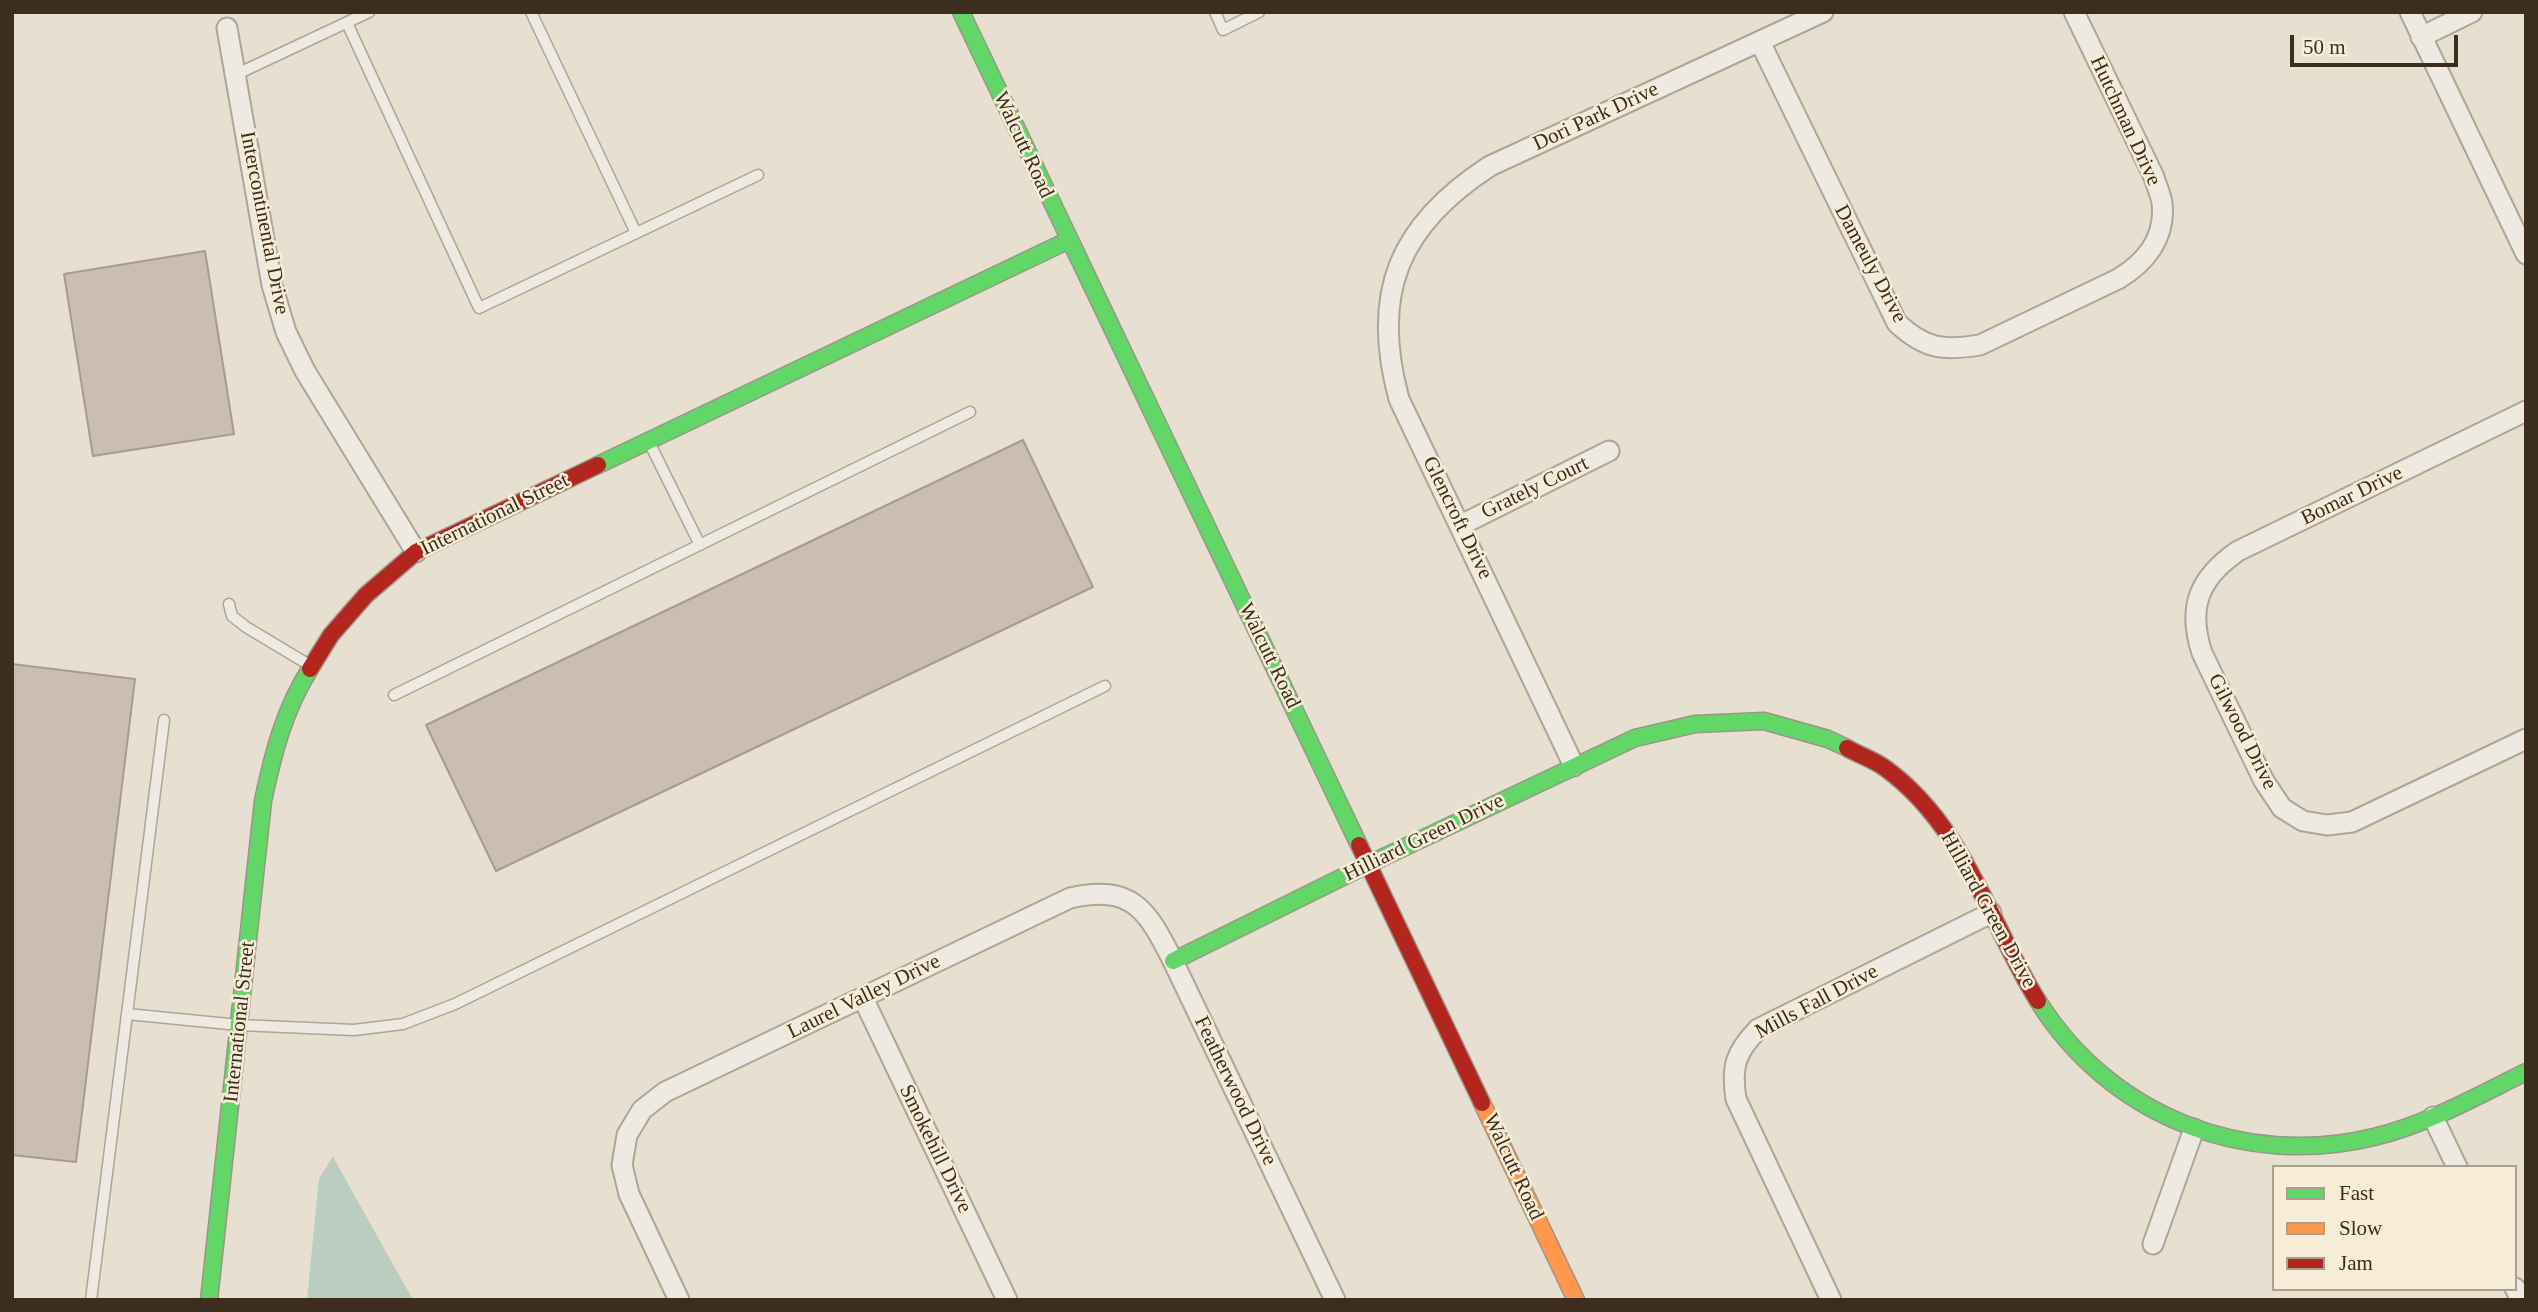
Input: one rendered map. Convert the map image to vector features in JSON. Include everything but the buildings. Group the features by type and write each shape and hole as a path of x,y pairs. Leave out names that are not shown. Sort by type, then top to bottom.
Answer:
{"street":[{"name":"Walcutt Road","path":"961,12 1576,1300"},
{"name":"Dori Park Drive","path":"1400,261 1415,233 1437,206 1461,185 1490,166 1822,12"},
{"name":"Hutchman Drive","path":"2074,12 2154,177 2162,204 2160,232"},
{"path":"2410,12 2526,254"},
{"path":"2421,37 2472,12"},
{"name":"Intercontinental Drive","path":"227,28 272,285 286,332 304,371 416,552"},
{"name":"Dameuly Drive","path":"1760,42 1887,306 1897,323 1909,335 1928,345 1943,349 1980,345 2118,279 2145,260 2160,232"},
{"name":"International Street","path":"209,1300 266,787 274,747 296,691 331,635 366,595 416,552 1069,240"},
{"name":"Glencroft Drive","path":"1400,261 1391,295 1387,330 1390,366 1399,399 1574,766"},
{"name":"Bomar Drive","path":"2197,601 2207,579 2218,565 2238,551 2526,411"},
{"name":"Grately Court","path":"1461,525 1609,452"},
{"name":"Gilwood Drive","path":"2197,601 2196,634 2202,653 2258,770 2282,808 2303,821 2327,825 2352,822 2526,739"},
{"name":"Hilliard Green Drive","path":"1172,961 1369,863 1635,738 1695,724 1764,721 1828,739 1884,767 1931,809 1968,865 2019,971 2052,1024 2087,1063 2135,1101 2194,1129 2254,1144 2315,1147 2375,1138 2434,1117 2526,1072"},
{"name":"Laurel Valley Drive","path":"680,1300 629,1194 622,1165 626,1135 642,1110 665,1093 1070,898 1096,893 1119,897"},
{"name":"Featherwood Drive","path":"1119,897 1140,908 1156,929 1335,1300"},
{"name":"Mills Fall Drive","path":"1831,1300 1736,1099 1735,1064 1743,1044 1758,1029 1991,913"},
{"name":"Smokehill Drive","path":"863,998 1007,1300"},
{"path":"2434,1117 2456,1165"},
{"path":"2153,1244 2194,1129"}],"lane":[{"path":"235,75 369,12"},
{"path":"531,12 635,233"},
{"path":"1215,12 1223,30 1259,12"},
{"path":"347,23 479,308 758,175"},
{"path":"394,695 970,412"},
{"path":"648,442 700,545"},
{"path":"229,604 232,616 246,627 311,667"},
{"path":"127,1014 239,1026 354,1030 403,1024 456,1004 1105,686"},
{"path":"91,1300 164,720"}],"shaded area":[{"path":"333,1156 413,1300 307,1300 319,1179"}],"traffic: fast":[{"path":"961,12 1359,845"},
{"path":"598,465 1069,240"},
{"path":"209,1300 263,801 280,733 293,700 310,669"},
{"path":"1173,961 1369,864 1635,738 1695,724 1764,721 1828,739 1847,748"},
{"path":"2038,1001 2067,1041 2102,1075 2141,1103 2184,1124 2229,1138 2277,1145 2325,1145 2374,1137 2414,1125 2452,1109 2526,1072"}],"traffic: slow":[{"path":"1482,1103 1576,1300"}],"traffic: jam":[{"path":"310,669 331,635 366,595 416,552 598,465"},
{"path":"1847,748 1885,768 1912,791 1936,818 1973,876 2038,1001"},
{"path":"1359,845 1482,1103"}]}
